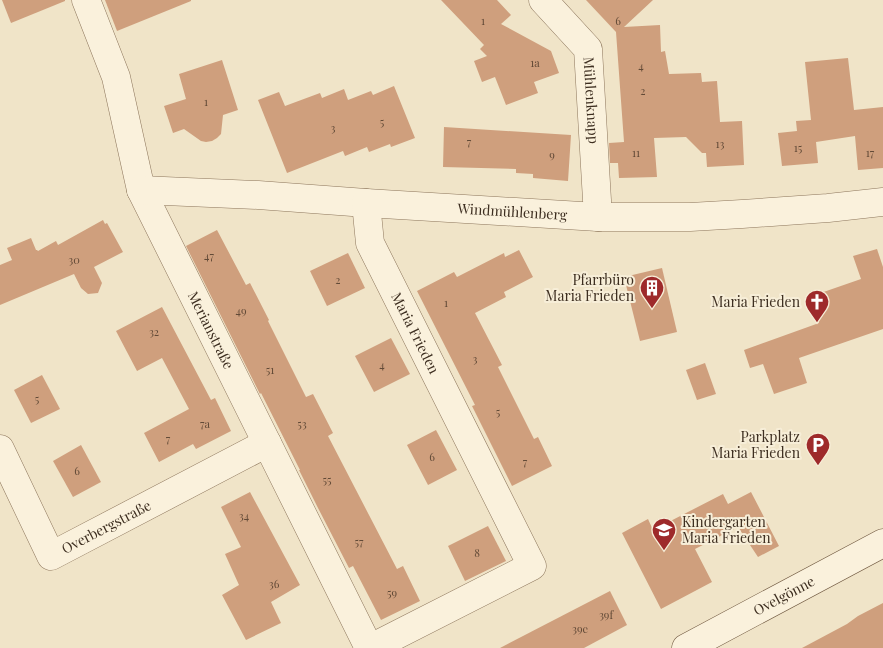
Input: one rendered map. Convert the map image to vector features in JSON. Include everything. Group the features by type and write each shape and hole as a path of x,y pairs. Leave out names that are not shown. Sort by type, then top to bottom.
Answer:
{"street":[{"name":"Merianstraße","path":"86,0 116,77 141,190 370,648"},
{"name":"Mühlenknapp","path":"543,0 588,49 598,217"},
{"name":"Windmühlenberg","path":"141,190 258,195 366,204 598,217 690,217 828,208 883,202"},
{"name":"Maria Frieden","path":"366,204 370,243 532,566 370,648"},
{"name":"Overbergstraße","path":"0,449 51,556 267,443"},
{"name":"Ovelgönne","path":"686,648 883,543"}],"building":[{"path":"2,0 65,0 65,1 11,23"},
{"path":"105,0 191,0 191,1 117,31"},
{"path":"441,0 497,0 511,15 501,24 551,51 559,73 534,82 538,93 506,105 495,77 482,82 474,61 487,56 480,49 484,45"},
{"path":"586,0 653,0 624,27 660,25 661,52 665,51 669,74 701,73 702,82 717,81 720,122 742,121 744,165 707,167 706,153 702,153 686,137 654,138 657,177 619,178 618,163 610,163 609,143 624,142 616,32"},
{"path":"848,58 854,110 883,107 883,168 858,170 855,136 816,142 818,163 782,166 778,133 797,131 796,121 811,120 805,62"},
{"path":"222,60 238,110 223,115 221,134 212,141 201,141 184,129 173,133 164,106 186,99 179,74"},
{"path":"394,86 415,138 391,147 390,144 369,152 367,147 345,156 343,151 287,173 258,100 279,92 285,106 320,93 322,98 344,89 348,100 371,91 373,95"},
{"path":"444,127 571,135 568,181 533,178 533,174 516,173 516,169 443,167"},
{"path":"103,220 105,224 107,223 123,252 94,267 102,283 98,293 88,294 81,288 74,274 0,305 0,265 12,260 7,248 31,238 38,251 56,241 58,245"},
{"path":"217,230 246,285 250,283 306,397 313,394 333,433 328,436 397,569 403,566 420,601 381,620 353,566 349,568 186,246"},
{"name":"Maria Frieden","path":"877,249 883,267 883,329 799,358 807,383 774,394 763,364 750,368 744,350 819,323 812,296 861,279 853,256"},
{"path":"519,250 533,277 504,292 506,297 475,313 502,365 498,367 534,439 538,437 552,466 512,486 472,406 475,405 417,291 454,272 457,277 504,253 505,257"},
{"path":"348,253 365,288 327,306 310,271"},
{"name":"Pfarrbüro Maria Frieden","path":"662,268 677,332 640,341 624,277"},
{"path":"162,307 211,400 215,398 231,431 196,449 193,444 159,462 144,433 189,409 162,358 137,371 116,331"},
{"path":"391,338 410,374 374,392 355,356"},
{"path":"705,363 716,394 697,400 686,370"},
{"path":"42,375 60,409 31,423 14,390"},
{"path":"436,430 457,470 428,485 407,445"},
{"path":"81,445 101,482 73,497 53,461"},
{"path":"250,492 300,585 271,602 281,623 246,640 222,595 239,585 225,554 241,547 221,507"},
{"name":"Kindergarten Maria Frieden","path":"751,492 779,546 758,557 738,527 695,549 712,582 661,609 622,533 648,519 653,530 723,494 728,504"},
{"path":"488,526 506,561 465,581 448,546"},
{"path":"610,591 627,625 584,648 500,648"},
{"path":"883,603 883,648 802,648 847,624"}],"place":[{"name":"Pfarrbüro Maria Frieden","path":"652,309"},
{"name":"Maria Frieden","path":"817,323"},
{"name":"Parkplatz Maria Frieden","path":"818,466"},
{"name":"Kindergarten Maria Frieden","path":"664,551"}]}
